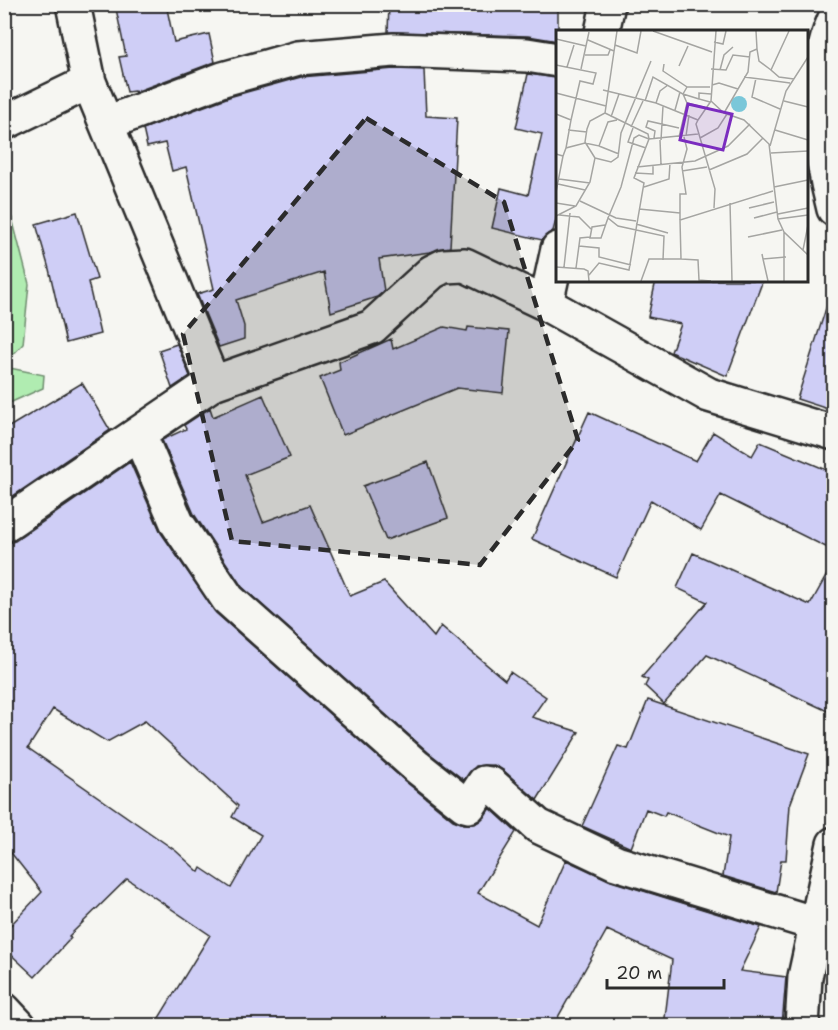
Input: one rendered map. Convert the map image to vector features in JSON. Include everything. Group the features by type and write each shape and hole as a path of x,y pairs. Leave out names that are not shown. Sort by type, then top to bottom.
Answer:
{"street":[{"path":"73,4 89,82 213,383"},
{"path":"602,30 608,4"},
{"path":"834,21 823,52 820,100 820,133 826,180 834,209"},
{"path":"107,123 223,79 298,58 394,50 527,55 556,60"},
{"path":"4,123 89,82"},
{"path":"546,304 556,258"},
{"path":"4,525 213,383 372,327 432,272 444,266 465,265 546,304 709,395 834,433"},
{"path":"139,434 177,523 228,598 417,767 465,805 469,806 473,802 487,782 538,826 616,863 816,924"},
{"path":"802,1026 806,977 834,844"},
{"path":"4,1010 19,1026"}],"highlighted area":[{"path":"366,118 504,202 578,440 480,565 232,541 183,334"}],"green space":[{"path":"12,218 29,284 23,344 5,363 5,221"},
{"path":"5,367 44,375 43,388 5,405"}],"building":[{"path":"115,4 166,4 174,42 209,34 215,62 135,92 127,92 119,57 126,56"},
{"path":"389,4 558,4 556,41 528,36 388,32"},
{"path":"394,69 424,70 426,116 457,118 450,247 379,259 384,291 377,297 331,312 324,272 236,300 244,326 244,339 219,347 197,294 214,289 186,167 172,171 165,143 147,147 143,129 229,97 301,77"},
{"path":"528,74 556,78 556,220 553,231 542,240 492,228 501,188 528,195 542,134 516,128"},
{"path":"77,212 97,279 88,282 100,334 66,343 36,224"},
{"path":"656,282 762,282 727,376 671,352 681,324 648,317"},
{"path":"827,305 834,306 834,411 797,399"},
{"path":"444,327 467,331 468,327 509,331 503,393 457,388 343,435 320,378 340,370 339,362 391,339 393,349"},
{"path":"177,344 190,376 172,388 159,350"},
{"path":"82,383 110,430 4,502 4,430"},
{"path":"263,395 290,457 245,475 263,522 310,505 350,596 384,582 434,637 441,626 505,680 510,672 546,697 532,717 579,732 537,800 503,770 494,765 476,766 464,780 429,753 242,587 194,514 162,440 186,429 184,425 210,408 213,417"},
{"path":"589,412 696,461 713,432 752,456 760,442 834,473 834,551 721,495 701,530 651,500 616,577 532,539"},
{"path":"130,462 161,533 216,613 405,781 453,820 464,824 475,824 490,808 516,832 478,893 537,925 566,860 611,881 761,927 740,971 786,977 782,1026 664,1026 672,960 607,930 553,1026 154,1026 210,935 127,879 69,936 71,938 35,977 4,948 4,932 42,892 4,844 4,544 15,541","holes":["53,709 107,742 145,721 238,806 232,817 261,835 231,888 201,868 199,872 176,851 28,748"]},
{"path":"428,462 448,518 386,540 363,486"},
{"path":"693,553 810,605 834,562 834,714 707,655 664,704 645,686 648,680 642,677 707,602 677,588"},
{"path":"648,700 809,754 790,805 786,860 781,860 776,892 723,876 729,837 666,812 664,816 646,809 631,848 582,826 618,746 628,749"}]}
